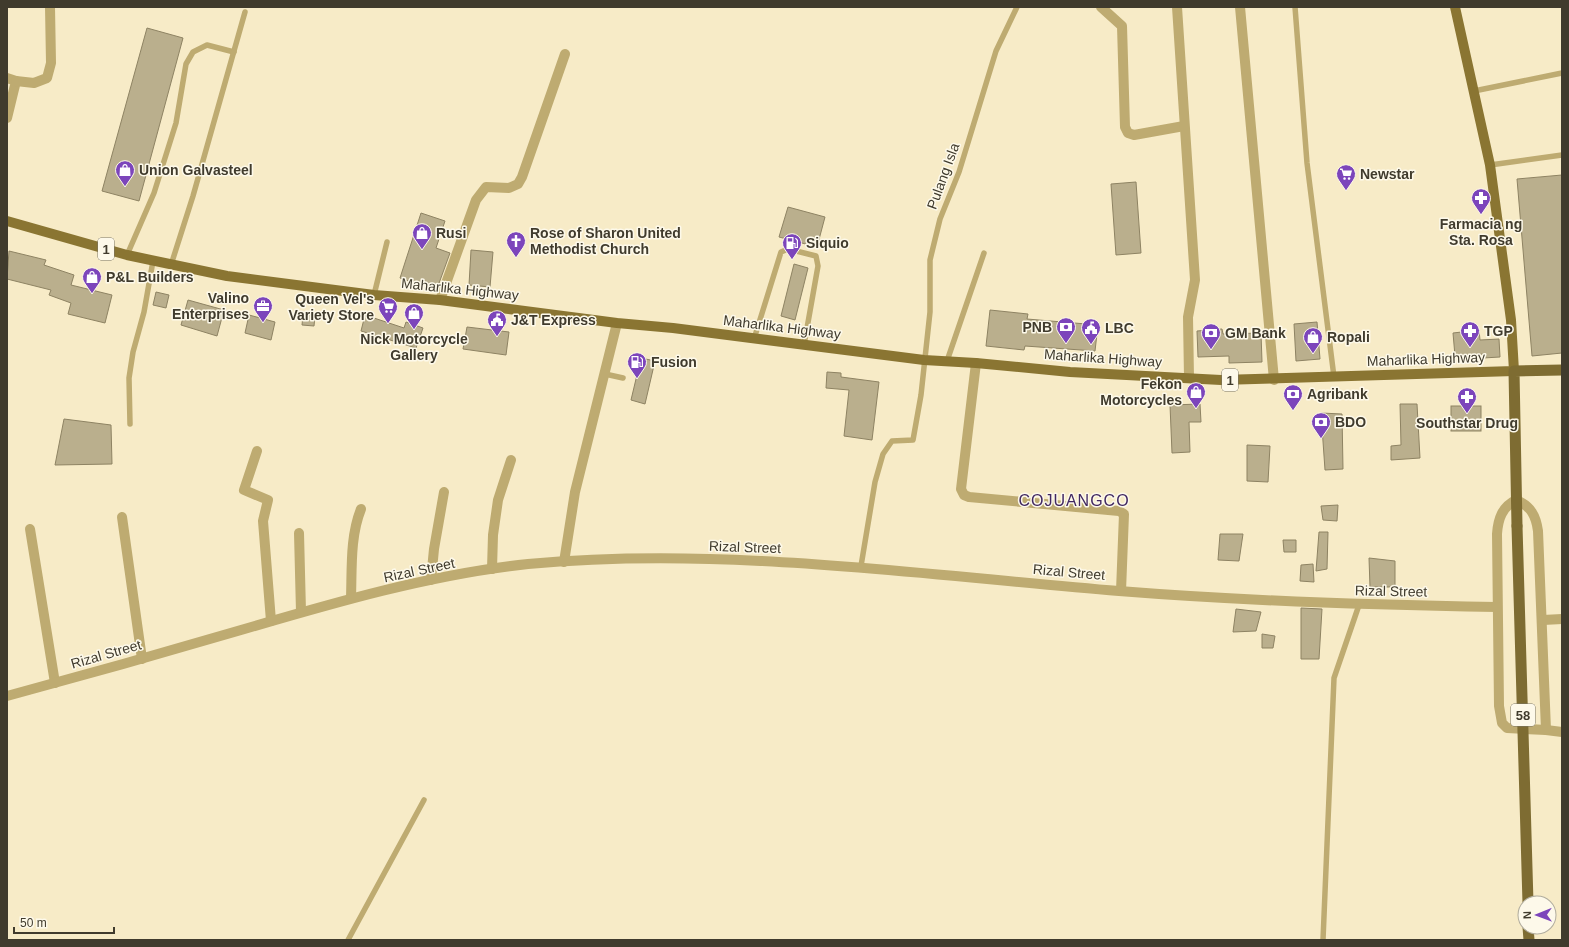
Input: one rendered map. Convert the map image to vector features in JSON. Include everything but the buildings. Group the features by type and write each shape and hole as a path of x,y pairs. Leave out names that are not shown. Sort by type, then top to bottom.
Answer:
{"highway":[{"name":"Maharlika Highway","path":"1514,371 1562,370"},
{"name":"58","path":"1514,371 1516,500 1528,895"}],"main road":[{"path":"1456,7 1490,165 1511,320 1514,371"},
{"name":"Maharlika Highway","path":"7,221 127,255 227,276 374,295 440,300 924,360 976,363 1070,372 1221,380 1274,380 1514,371"}],"street":[{"path":"7,118 11,80 34,83 48,78 51,62 50,7"},
{"path":"1101,7 1122,26 1126,128 1128,133 1134,135 1184,126"},
{"path":"1177,7 1194,280 1188,317 1189,378"},
{"path":"1240,7 1274,380"},
{"path":"440,300 476,200 486,187 509,188 518,184 522,177 565,54"},
{"path":"564,562 576,492 617,323"},
{"path":"976,363 962,489 964,495 969,497 1119,511 1124,514 1121,591"},
{"path":"257,451 244,490 268,500 263,521 271,621"},
{"path":"492,569 493,535 498,500 511,460"},
{"path":"431,580 435,542 444,492"},
{"path":"1546,730 1543,620 1538,524 1533,512 1528,507 1516,500 1509,504 1502,512 1498,525 1497,607 1499,706 1502,723 1506,728 1562,732"},
{"path":"351,598 353,554 357,519 361,509"},
{"path":"122,517 142,659"},
{"path":"30,529 55,683"},
{"path":"299,533 301,612"},
{"name":"Rizal Street","path":"7,696 142,659 351,598 431,580 492,569 564,562 670,558 861,566 1121,591 1359,605 1497,607"},
{"path":"1543,620 1562,619"}],"lane":[{"name":"Pulang Isla","path":"861,566 876,482 883,454 892,441 914,440 921,395 930,312 930,260 940,219 959,172 996,51 1017,7"},
{"path":"1295,7 1307,163 1334,378"},
{"path":"171,265 193,196 245,12"},
{"path":"127,255 154,193 176,123 186,64 193,52 207,46 234,52"},
{"path":"1474,91 1562,73"},
{"path":"1490,165 1562,155"},
{"path":"374,295 387,242"},
{"path":"754,339 781,252 788,249 816,256 818,266 804,345"},
{"path":"948,361 984,253"},
{"path":"130,424 129,378 133,352 144,312 153,261"},
{"path":"605,374 624,378"},
{"path":"1323,940 1334,678 1359,605"},
{"path":"348,940 424,800"}],"place":[{"name":"Union Galvasteel","path":"125,187"},
{"name":"Newstar","path":"1346,191"},
{"name":"Farmacia ng Sta. Rosa","path":"1481,215"},
{"name":"Rusi","path":"422,250"},
{"name":"Rose of Sharon United Methodist Church","path":"516,258"},
{"name":"Siquio","path":"792,260"},
{"name":"P&L Builders","path":"92,294"},
{"name":"Valino Enterprises","path":"263,323"},
{"name":"Queen Vel's Variety Store","path":"388,324"},
{"name":"Nick Motorcycle Gallery","path":"414,330"},
{"name":"J&T Express","path":"497,337"},
{"name":"PNB","path":"1066,344"},
{"name":"LBC","path":"1091,345"},
{"name":"TGP","path":"1470,348"},
{"name":"GM Bank","path":"1211,350"},
{"name":"Ropali","path":"1313,354"},
{"name":"Fusion","path":"637,379"},
{"name":"Fekon Motorcycles","path":"1196,409"},
{"name":"Agribank","path":"1293,411"},
{"name":"Southstar Drug","path":"1467,414"},
{"name":"BDO","path":"1321,439"}],"district":[{"name":"COJUANGCO","path":"1074,500"}]}
